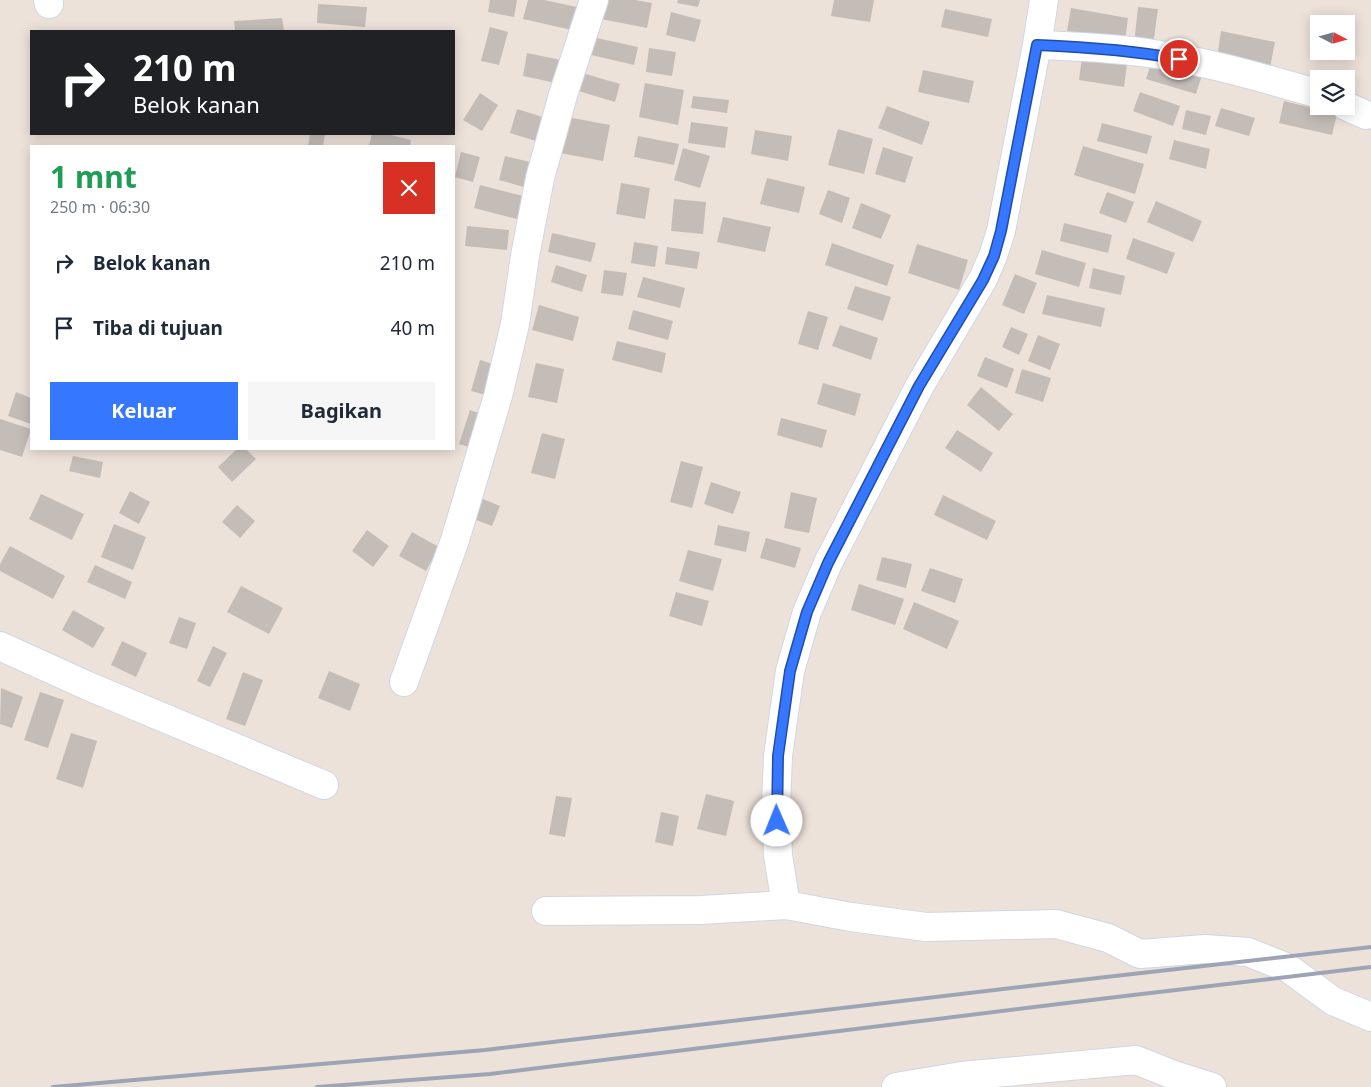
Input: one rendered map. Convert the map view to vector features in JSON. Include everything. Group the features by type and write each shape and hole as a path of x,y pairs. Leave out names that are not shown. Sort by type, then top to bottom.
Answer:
{"street":[{"path":"404,682 454,540 498,396 514,324 540,178 563,95 594,0"},
{"path":"786,905 778,855 776,804 778,756 792,662 807,612 828,563 919,386 983,280 994,256 1001,231 1044,0"},
{"path":"1037,45 1088,47 1157,55 1210,65 1310,91"},
{"path":"0,646 88,686 324,785"},
{"path":"546,911 701,910 786,905 851,917 926,927 1056,924 1108,938 1140,954 1205,949 1248,952 1288,968 1333,1001 1371,1017"},
{"path":"896,1087 959,1082 1136,1060 1173,1080 1212,1087"}],"building":[{"path":"490,0 517,0 514,17 488,12"},
{"path":"528,0 544,0 577,7 572,30 523,19"},
{"path":"605,0 635,0 652,3 647,28 601,19"},
{"path":"678,0 700,0 698,7 677,3"},
{"path":"834,0 874,0 870,22 831,16"},
{"path":"318,4 367,7 365,27 317,23"},
{"path":"1138,7 1158,9 1153,46 1134,44"},
{"path":"1071,8 1128,18 1125,40 1067,31"},
{"path":"945,9 992,19 988,37 941,27"},
{"path":"671,12 701,20 695,42 666,35"},
{"path":"282,18 284,30 235,30 234,21"},
{"path":"490,27 508,32 499,65 481,61"},
{"path":"1221,31 1275,42 1270,68 1217,58"},
{"path":"592,37 638,47 634,65 587,54"},
{"path":"649,48 676,52 672,76 646,72"},
{"path":"527,53 566,61 561,84 523,76"},
{"path":"1082,57 1127,64 1124,87 1079,80"},
{"path":"1153,57 1203,72 1196,94 1146,79"},
{"path":"923,70 974,81 969,103 918,92"},
{"path":"579,72 620,84 615,102 575,90"},
{"path":"645,83 684,90 678,125 639,117"},
{"path":"1140,92 1180,106 1173,126 1133,111"},
{"path":"480,93 498,105 482,131 463,120"},
{"path":"693,96 729,100 727,113 691,108"},
{"path":"1284,101 1310,107 1310,115 1337,115 1332,135 1279,123"},
{"path":"887,106 930,122 922,145 878,128"},
{"path":"1221,108 1255,118 1249,136 1215,126"},
{"path":"517,109 546,118 539,142 510,133"},
{"path":"1186,110 1211,116 1206,135 1182,129"},
{"path":"567,117 610,125 603,161 560,153"},
{"path":"691,122 728,127 725,148 688,143"},
{"path":"1102,123 1152,136 1147,154 1097,141"},
{"path":"838,129 873,139 864,174 828,165"},
{"path":"755,130 792,136 788,161 751,154"},
{"path":"310,135 325,135 323,145 308,145"},
{"path":"372,135 391,135 411,140 410,145 369,145"},
{"path":"638,136 679,144 674,165 634,157"},
{"path":"1174,140 1210,149 1206,169 1169,159"},
{"path":"1083,146 1144,164 1135,194 1074,175"},
{"path":"883,147 913,157 905,183 875,174"},
{"path":"683,148 710,156 700,188 674,180"},
{"path":"461,152 480,157 473,182 455,177"},
{"path":"505,156 530,162 524,187 499,180"},
{"path":"767,178 805,187 799,213 760,204"},
{"path":"621,183 650,188 645,219 616,214"},
{"path":"480,185 523,196 517,219 474,208"},
{"path":"828,190 850,198 842,223 819,214"},
{"path":"1107,192 1134,202 1126,223 1099,213"},
{"path":"674,199 706,202 703,234 671,231"},
{"path":"1156,201 1202,221 1193,242 1147,222"},
{"path":"861,203 891,215 881,239 852,228"},
{"path":"723,217 771,227 765,252 717,242"},
{"path":"1064,223 1112,235 1108,253 1060,241"},
{"path":"467,226 509,230 507,250 465,246"},
{"path":"552,233 596,243 591,262 548,252"},
{"path":"1133,238 1175,253 1167,274 1126,259"},
{"path":"634,242 658,246 655,267 631,263"},
{"path":"832,243 894,265 887,286 825,265"},
{"path":"917,244 968,260 959,290 908,273"},
{"path":"667,247 700,252 697,269 665,264"},
{"path":"1042,250 1086,263 1079,287 1035,274"},
{"path":"556,265 587,275 582,292 551,282"},
{"path":"1093,268 1125,276 1121,295 1089,288"},
{"path":"604,270 627,273 623,296 601,293"},
{"path":"1015,274 1037,283 1024,314 1002,305"},
{"path":"643,277 685,288 680,308 637,297"},
{"path":"855,286 891,297 883,321 847,309"},
{"path":"1047,295 1105,308 1101,327 1042,314"},
{"path":"539,305 579,317 573,341 532,330"},
{"path":"633,310 673,321 668,340 628,329"},
{"path":"808,311 828,317 818,350 798,344"},
{"path":"840,325 878,338 871,360 832,346"},
{"path":"1011,327 1028,334 1019,355 1002,347"},
{"path":"1038,335 1060,344 1050,370 1028,361"},
{"path":"617,341 666,353 662,373 612,360"},
{"path":"985,357 1014,369 1007,388 977,376"},
{"path":"480,360 499,366 490,396 471,391"},
{"path":"536,363 564,369 557,403 528,397"},
{"path":"1022,369 1051,378 1043,402 1015,393"},
{"path":"823,383 861,394 855,416 817,404"},
{"path":"981,387 1013,414 999,431 967,405"},
{"path":"16,392 30,398 30,424 8,416"},
{"path":"470,410 485,415 475,449 459,444"},
{"path":"781,418 827,430 822,448 777,435"},
{"path":"0,419 30,429 22,457 0,450"},
{"path":"957,430 993,453 981,472 945,448"},
{"path":"542,433 565,439 555,479 531,473"},
{"path":"236,450 247,450 256,459 232,482 218,467"},
{"path":"73,456 103,462 100,478 69,471"},
{"path":"681,461 703,467 692,508 670,502"},
{"path":"711,482 741,492 733,514 704,504"},
{"path":"130,491 150,502 139,524 119,513"},
{"path":"791,492 817,498 809,533 784,528"},
{"path":"41,494 84,514 72,540 29,519"},
{"path":"471,494 500,506 492,526 463,515"},
{"path":"943,495 996,521 987,540 934,515"},
{"path":"237,505 255,521 240,538 222,522"},
{"path":"114,524 146,537 133,570 101,557"},
{"path":"718,525 750,532 746,552 714,545"},
{"path":"367,530 389,546 373,567 352,551"},
{"path":"412,532 439,547 426,571 399,556"},
{"path":"766,538 801,548 795,568 760,558"},
{"path":"10,546 65,576 53,599 0,571 0,564"},
{"path":"688,550 722,559 713,591 679,581"},
{"path":"882,557 912,564 906,588 876,580"},
{"path":"95,565 132,582 125,599 87,582"},
{"path":"930,568 963,579 955,603 921,591"},
{"path":"859,584 904,599 895,625 851,610"},
{"path":"241,586 283,608 269,634 227,612"},
{"path":"676,592 709,601 702,626 669,616"},
{"path":"914,602 959,621 947,649 903,629"},
{"path":"73,610 105,628 93,648 62,630"},
{"path":"179,617 196,623 187,649 169,643"},
{"path":"122,641 147,653 136,677 111,665"},
{"path":"213,646 227,653 210,687 197,681"},
{"path":"329,671 360,684 350,711 318,698"},
{"path":"243,672 263,680 245,726 226,719"},
{"path":"1,688 23,697 12,728 0,724"},
{"path":"40,692 64,700 48,748 24,740"},
{"path":"71,733 97,741 83,788 56,779"},
{"path":"706,794 734,801 726,836 697,829"},
{"path":"556,796 572,798 565,837 549,834"},
{"path":"661,812 679,816 673,846 655,842"}],"railway":[{"path":"53,1087 485,1050 1371,947"},
{"path":"317,1087 490,1074 1371,967"}],"route":[{"path":"777,821 778,756 790,671 807,612 828,563 919,386 968,306 994,256 1001,231 1037,45 1088,47 1179,59"}]}
